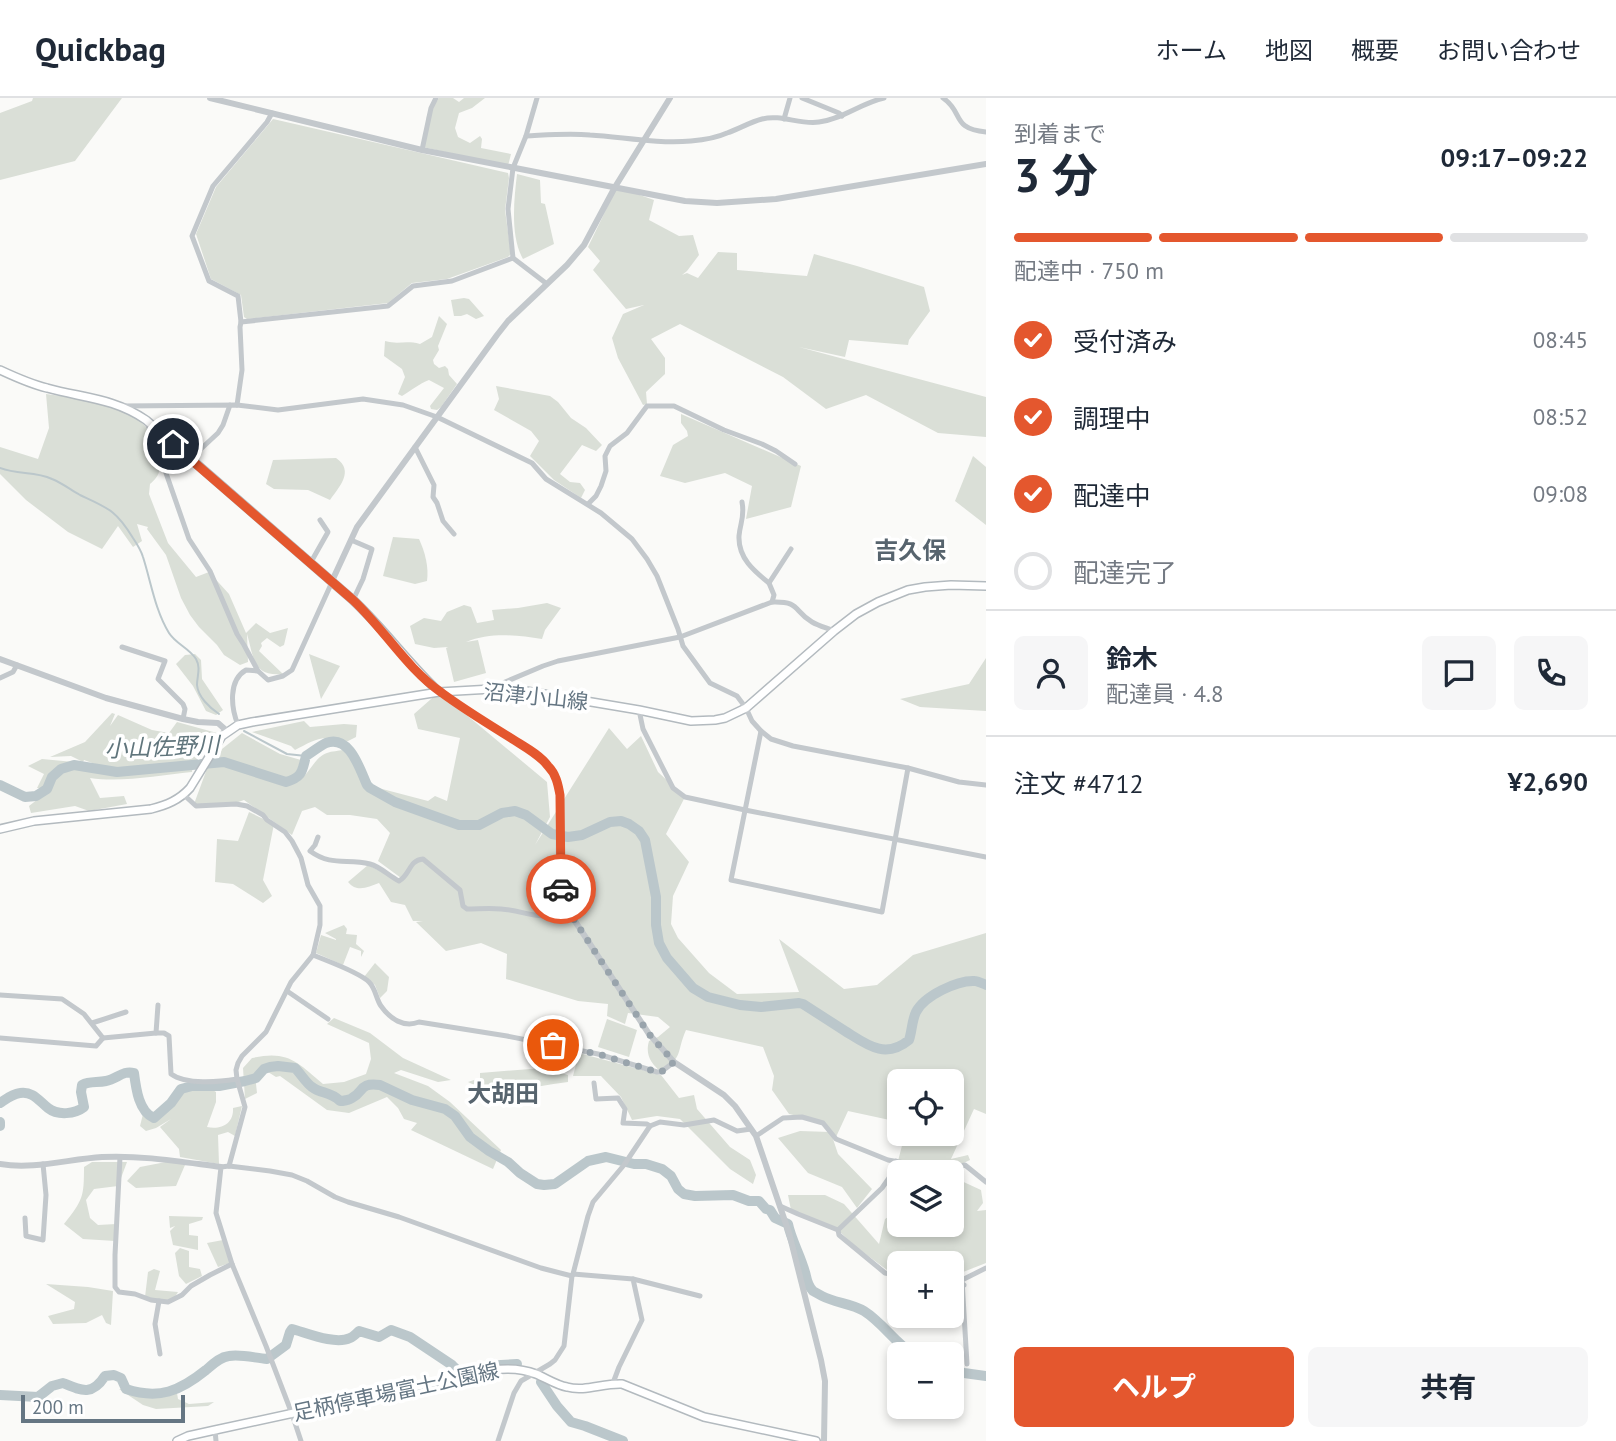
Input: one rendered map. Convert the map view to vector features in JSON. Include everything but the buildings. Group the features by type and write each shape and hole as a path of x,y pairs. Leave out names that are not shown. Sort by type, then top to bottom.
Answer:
{"main road":[{"path":"0,370 47,388 122,406 146,420 353,600 439,692"},
{"name":"沼津小山線","path":"184,795 213,748 228,731 238,725 439,692 489,689 526,691 691,721 725,718 746,708 834,631 878,602 908,590 951,584 986,586"},
{"path":"0,829 34,821 151,809 184,795"},
{"name":"足柄停車場富士公園線","path":"177,1441 215,1430 511,1368 534,1373 568,1388 622,1384 704,1417 816,1441"}],"street":[{"path":"210,98 422,149 685,201 747,202 798,196 986,164"},
{"path":"422,149 431,108 436,98"},
{"path":"537,98 513,168 508,209 513,258 547,284"},
{"path":"146,420 189,539 210,571 237,634 258,671 268,680 283,676 292,670 357,527 508,321 567,265 584,245 615,187 670,98"},
{"path":"784,119 790,98"},
{"path":"802,98 842,116"},
{"path":"526,136 586,135 689,142 725,134 765,118 810,124 842,116 864,104 884,98"},
{"path":"943,98 949,102 963,126 986,132"},
{"path":"190,458 218,433 223,425 233,405 242,370 238,296 209,281 192,236 213,186 272,113"},
{"path":"241,323 388,306 413,286 452,281 513,258"},
{"path":"122,406 233,405 278,410 363,399 403,405 437,417 532,463 546,479 588,504 632,539 657,576 682,646 710,683 737,696 752,721 771,739 793,746 908,768 959,782 986,785"},
{"path":"588,504 601,486 606,471 605,456 610,446 627,433 647,406 674,406 724,430 762,444 795,464"},
{"path":"415,447 434,485 433,497 443,521 454,534"},
{"path":"742,502 744,514 739,538 743,554 751,569 769,583 774,595 772,602"},
{"path":"311,562 328,532 320,520"},
{"path":"351,540 372,549 353,600"},
{"path":"769,583 791,549"},
{"path":"489,689 558,661 680,636 772,602 792,603 811,622 834,631"},
{"path":"122,647 164,662 158,679 183,704 183,719"},
{"path":"0,659 106,698 183,719 218,723 228,731"},
{"path":"0,678 13,672 17,665"},
{"path":"238,725 233,715 232,692 235,682 244,670 258,671"},
{"path":"439,692 526,748 547,764 555,775 560,795 559,871 567,909 649,1034 674,1062 724,1095 753,1133 789,1233 825,1381 824,1441"},
{"path":"639,710 643,729 673,788 685,797 986,857"},
{"path":"761,731 731,880 881,912 908,768"},
{"path":"184,795 196,806 247,806 285,832 301,858 308,885 320,906 320,925 313,955 290,982 266,1032 242,1056 236,1070 244,1107 229,1166"},
{"path":"297,853 310,851 318,837"},
{"path":"310,851 334,862 370,864 399,881 416,860 423,859 460,890 463,906 467,909 502,909 541,917 558,914 567,909"},
{"path":"313,955 357,974 370,983 380,1005 391,1018 405,1024 419,1022 507,1036 598,1054 657,1072 674,1062"},
{"path":"287,991 328,1018"},
{"path":"0,995 62,999 84,1014 103,1038"},
{"path":"156,1033 158,1005"},
{"path":"92,1023 126,1012"},
{"path":"0,1038 96,1046 103,1038 164,1033 169,1036 171,1074 178,1079 216,1082 237,1079"},
{"path":"594,1083 596,1100 618,1098 625,1109 624,1122 650,1126"},
{"path":"498,1441 514,1392 521,1381 555,1360 564,1346 573,1275 593,1202 624,1165 650,1126 660,1122 684,1125 714,1120 737,1131 753,1133 783,1118 802,1117 823,1122 836,1139 888,1160"},
{"path":"120,1157 115,1255 115,1287 119,1292 168,1302 232,1264"},
{"path":"0,1164 20,1167 120,1157 229,1166 292,1175 348,1202 399,1217 541,1268 573,1275 634,1279 700,1296"},
{"path":"25,1218 26,1236 43,1240 46,1195 43,1164"},
{"path":"964,1165 986,1182"},
{"path":"221,1167 216,1213 232,1264 271,1358 301,1441"},
{"path":"838,1230 887,1181"},
{"path":"780,1206 838,1230"},
{"path":"838,1230 839,1235 887,1273"},
{"path":"964,1279 986,1268"},
{"path":"613,1383 642,1320 634,1279"},
{"path":"964,1285 967,1364"},
{"path":"159,1301 155,1324 160,1354"},
{"path":"215,1430 216,1441"}],"shaded area":[{"path":"33,98 122,98 75,161 0,180 0,113 32,101"},
{"path":"439,98 453,98 459,102 464,98 485,98 472,108 459,113 455,128 458,137 470,143 480,136 481,148 511,154 508,166 423,147 427,115"},
{"path":"273,119 508,173 505,210 511,254 447,279 412,283 388,303 247,319 244,317 241,295 211,279 196,234 216,187"},
{"path":"517,174 540,180 541,203 545,204 554,244 523,259 515,229"},
{"path":"617,187 654,200 649,220 679,236 693,235 699,255 682,275 687,273 698,278 718,252 737,253 737,270 807,276 814,254 924,287 930,311 908,345 849,340 845,357 799,347 986,397 986,437 938,433 866,395 826,409 783,377 680,324 651,339 665,358 665,374 646,392 647,404 643,405 618,358 612,338 623,314 644,305 626,309 593,270 600,261 588,247"},
{"path":"469,299 484,316 476,319 467,314 454,316 451,300"},
{"path":"439,316 447,324 433,360 434,364 439,368 445,366 457,384 437,410 431,409 430,406 444,388 429,380 402,396 398,394 405,377 402,369 384,356 385,341 420,344 432,337"},
{"path":"496,386 550,396 602,445 596,451 582,445 560,474 570,482 580,483 585,490 581,498 554,480 530,456 539,441 531,431 494,410 499,399"},
{"path":"46,394 112,406 125,411 144,425 149,432 159,464 158,475 150,484 149,494 168,543 196,577 209,572 229,594 246,633 256,623 270,633 288,628 284,645 280,647 267,638 261,643 259,651 283,674 273,674 260,669 253,658 247,634 248,662 240,665 224,655 190,615 166,555 148,527 137,524 142,541 133,547 118,526 102,549 68,532 26,500 0,474 0,447 38,459 49,428"},
{"path":"681,414 801,466 791,507 746,519 752,486 725,473 685,483 660,476 673,445 688,436 681,423"},
{"path":"973,456 986,467 986,525 955,501"},
{"path":"336,458 342,463 345,474 330,500 308,490 274,489 266,484 273,460"},
{"path":"393,537 419,539 426,560 427,581 415,584 383,576"},
{"path":"547,603 561,608 545,630 542,639 494,636 466,642 478,640 486,673 454,682 446,648 448,647 434,648 415,644 410,626 424,618 441,621 447,612 464,605 471,607 477,623 494,620 492,610"},
{"path":"195,654 201,660 202,679 223,710 216,715 206,711 193,686 176,664 185,655"},
{"path":"309,654 340,666 321,699"},
{"path":"986,658 986,711 920,707 900,699 969,684"},
{"path":"439,692 547,782 550,817 535,845 609,728 627,749 641,736 658,772 685,797 666,834 689,862 673,896 671,924 678,938 709,973 737,994 799,992 779,939 844,989 877,985 913,955 986,933 986,1114 974,1109 964,1131 964,1069 887,1069 887,1119 848,1111 836,1137 831,1133 838,1154 872,1189 857,1208 842,1187 808,1173 778,1138 800,1131 830,1132 819,1121 789,1114 772,1090 774,1076 763,1047 686,1030 676,1058 661,1072 648,1055 649,1041 670,1027 658,1017 628,1013 625,1024 607,1016 608,1004 578,1001 506,979 507,954 481,943 446,951 416,922 423,921 413,921 405,905 391,902 379,883 363,888 351,885 348,882 368,865 399,881 401,878 378,861 390,833 377,819 327,815 315,807 302,811 292,835 244,800 230,805 194,804 208,766 222,762 232,763 276,782 291,784 301,779 322,756 343,750 355,758 367,785 428,801 435,796 447,801 460,738 418,729 414,714"},
{"path":"112,713 115,714 110,726 118,715 152,730 169,733 177,722 217,733 197,761 193,762 192,772 128,779 90,778 100,798 124,796 127,804 89,811 75,806 31,813 29,806 51,789 37,788 44,774 28,766 42,759 95,764 71,756 50,757 85,742"},
{"path":"304,721 310,727 357,725 356,737 344,743 331,738 319,739 295,750 291,746 252,732"},
{"path":"242,733 280,754 301,760 295,776 281,781 230,760 217,760 222,749"},
{"path":"249,812 274,824 263,880 272,896 263,903 233,884 215,882 217,839 238,841"},
{"path":"344,925 346,934 357,935 356,944 364,951 361,957 361,951 350,947 343,965 316,953 321,935 336,940 325,933"},
{"path":"375,963 389,977 387,991 380,998 375,985 364,977"},
{"path":"334,1018 370,1033 403,1058 451,1080 438,1082 401,1070 394,1073 428,1086 450,1102 501,1150 493,1169 411,1130 417,1123 404,1119 387,1097 349,1113 327,1110 280,1076 276,1077 261,1070 256,1084 257,1093 245,1099 243,1068 252,1058 283,1057 323,1084 344,1082 366,1074 371,1059 369,1043 327,1024"},
{"path":"607,1019 637,1030 629,1057 598,1047"},
{"path":"579,1053 661,1075 679,1098 694,1095 697,1109 730,1147 750,1160 756,1175 753,1184 730,1169 680,1119 657,1116 632,1120 621,1097 601,1076 573,1076"},
{"path":"543,1068 568,1075 568,1082 504,1090 468,1082 480,1078 480,1073"},
{"path":"194,1087 216,1092 216,1102 207,1127 226,1125 233,1114 233,1108 242,1106 235,1136 228,1132 218,1135 219,1164 180,1157 179,1149 160,1127 171,1119 146,1131 140,1126 143,1114 154,1120 172,1105 181,1093"},
{"path":"902,1146 957,1146 951,1159 968,1155 970,1160 964,1163 964,1160 898,1160"},
{"path":"171,1161 185,1165 176,1186 136,1188 127,1181 140,1167"},
{"path":"92,1162 127,1162 118,1186 94,1189 86,1200 90,1218 98,1225 116,1224 115,1241 83,1239 64,1224 81,1198 84,1167"},
{"path":"964,1182 981,1190 983,1203 977,1211 986,1210 986,1263 964,1272 964,1251 887,1251 887,1270 838,1230 791,1210 788,1195 825,1195 844,1204 879,1244 887,1218 887,1237 964,1237"},
{"path":"169,1216 203,1217 202,1220 189,1224 189,1235 198,1236 198,1250 173,1245 170,1231 175,1226 170,1228"},
{"path":"223,1240 230,1263 218,1267 207,1243"},
{"path":"180,1248 189,1251 189,1267 200,1269 202,1276 186,1284 179,1276 175,1253"},
{"path":"154,1269 160,1271 155,1290 178,1292 173,1300 145,1297 148,1272"},
{"path":"46,1284 113,1291 111,1325 106,1323 102,1315 86,1323 53,1324 48,1316 74,1309 75,1302"},
{"path":"119,1389 177,1393 178,1399 189,1404 214,1402 208,1406 156,1409 143,1405"}],"waterway":[{"path":"0,468 52,479 105,507 121,521 141,552 164,624 172,637 196,659 200,694 219,714"},
{"path":"244,731 287,754 306,756"},
{"name":"小山佐野川","path":"0,785 25,797 36,796 47,789 52,777 61,769 74,765 117,772 224,762 286,782 299,776 306,756 326,743 334,742 348,748 370,788 395,802 459,825 479,825 502,813 515,811 526,815 552,834 568,837 582,835 610,822 621,821 629,824 639,831 645,840 656,897 659,943 667,958 693,988 708,997 761,1007 803,1004 860,1041 876,1048 892,1049 909,1040 916,1012 933,995 968,981 986,985"},
{"path":"0,1103 14,1094 25,1093 36,1097 52,1111 71,1113 84,1107 82,1085 106,1081 130,1072 134,1073 137,1093 145,1111 154,1118 171,1103 181,1089 245,1081 256,1078 264,1069 270,1067 295,1068 312,1087 340,1101 351,1099 365,1086 380,1085 412,1100 445,1109 455,1116 470,1137 537,1184 555,1184 588,1161 606,1157 662,1169 671,1176 684,1194 733,1195 749,1201 759,1201 775,1218 788,1224 810,1288 827,1298 864,1311 898,1342"},
{"path":"0,1395 38,1397 52,1386 63,1383 86,1390 96,1387 105,1376 114,1375 121,1378 126,1389 149,1394 169,1392 226,1357 238,1355 267,1359 286,1345 292,1329 337,1340 350,1338 359,1331 379,1337 391,1330 410,1337 459,1372 517,1364"},
{"path":"964,1373 986,1376"},
{"path":"541,1382 571,1422 623,1441"}],"way so far":[{"path":"553,1045 598,1054 657,1072 674,1062 649,1034 567,909 561,889"}],"district":[{"name":"吉久保","path":"910,551"},
{"name":"大胡田","path":"503,1094"}],"route":[{"path":"173,444 353,600 439,692 547,764 559,785 561,889"}]}
